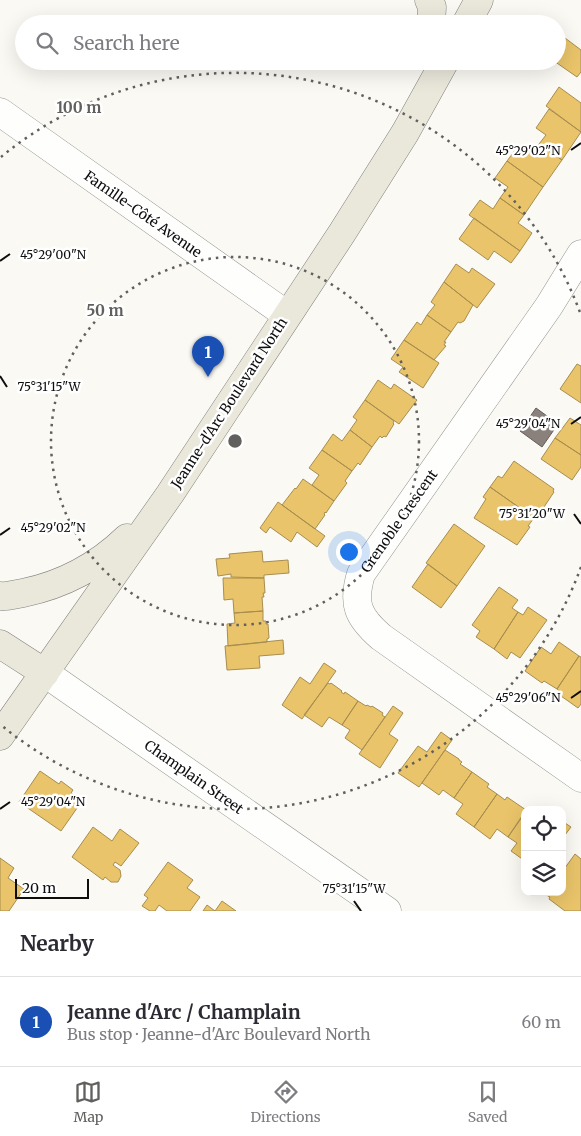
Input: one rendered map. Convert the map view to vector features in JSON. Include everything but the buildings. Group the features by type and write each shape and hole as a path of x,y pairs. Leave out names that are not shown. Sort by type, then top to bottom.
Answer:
{"main road":[{"path":"429,0 432,7 432,15"},
{"path":"471,15 479,0"},
{"path":"405,133 423,70"},
{"name":"Jeanne-d'Arc Boulevard North","path":"0,736 170,494 342,233 405,133 440,70"},
{"path":"0,596 42,589 73,577 99,561 137,529 170,494"},
{"name":"Champlain Street","path":"0,644 45,673"}],"street":[{"name":"Famille-Côté Avenue","path":"0,112 287,315"},
{"name":"Grenoble Crescent","path":"581,254 549,306 361,574 356,590 358,609 367,625 381,637 581,778"},
{"name":"Champlain Street","path":"45,673 387,911"}],"place":[{"name":"Jeanne d'Arc / Champlain","path":"208,377"}]}
